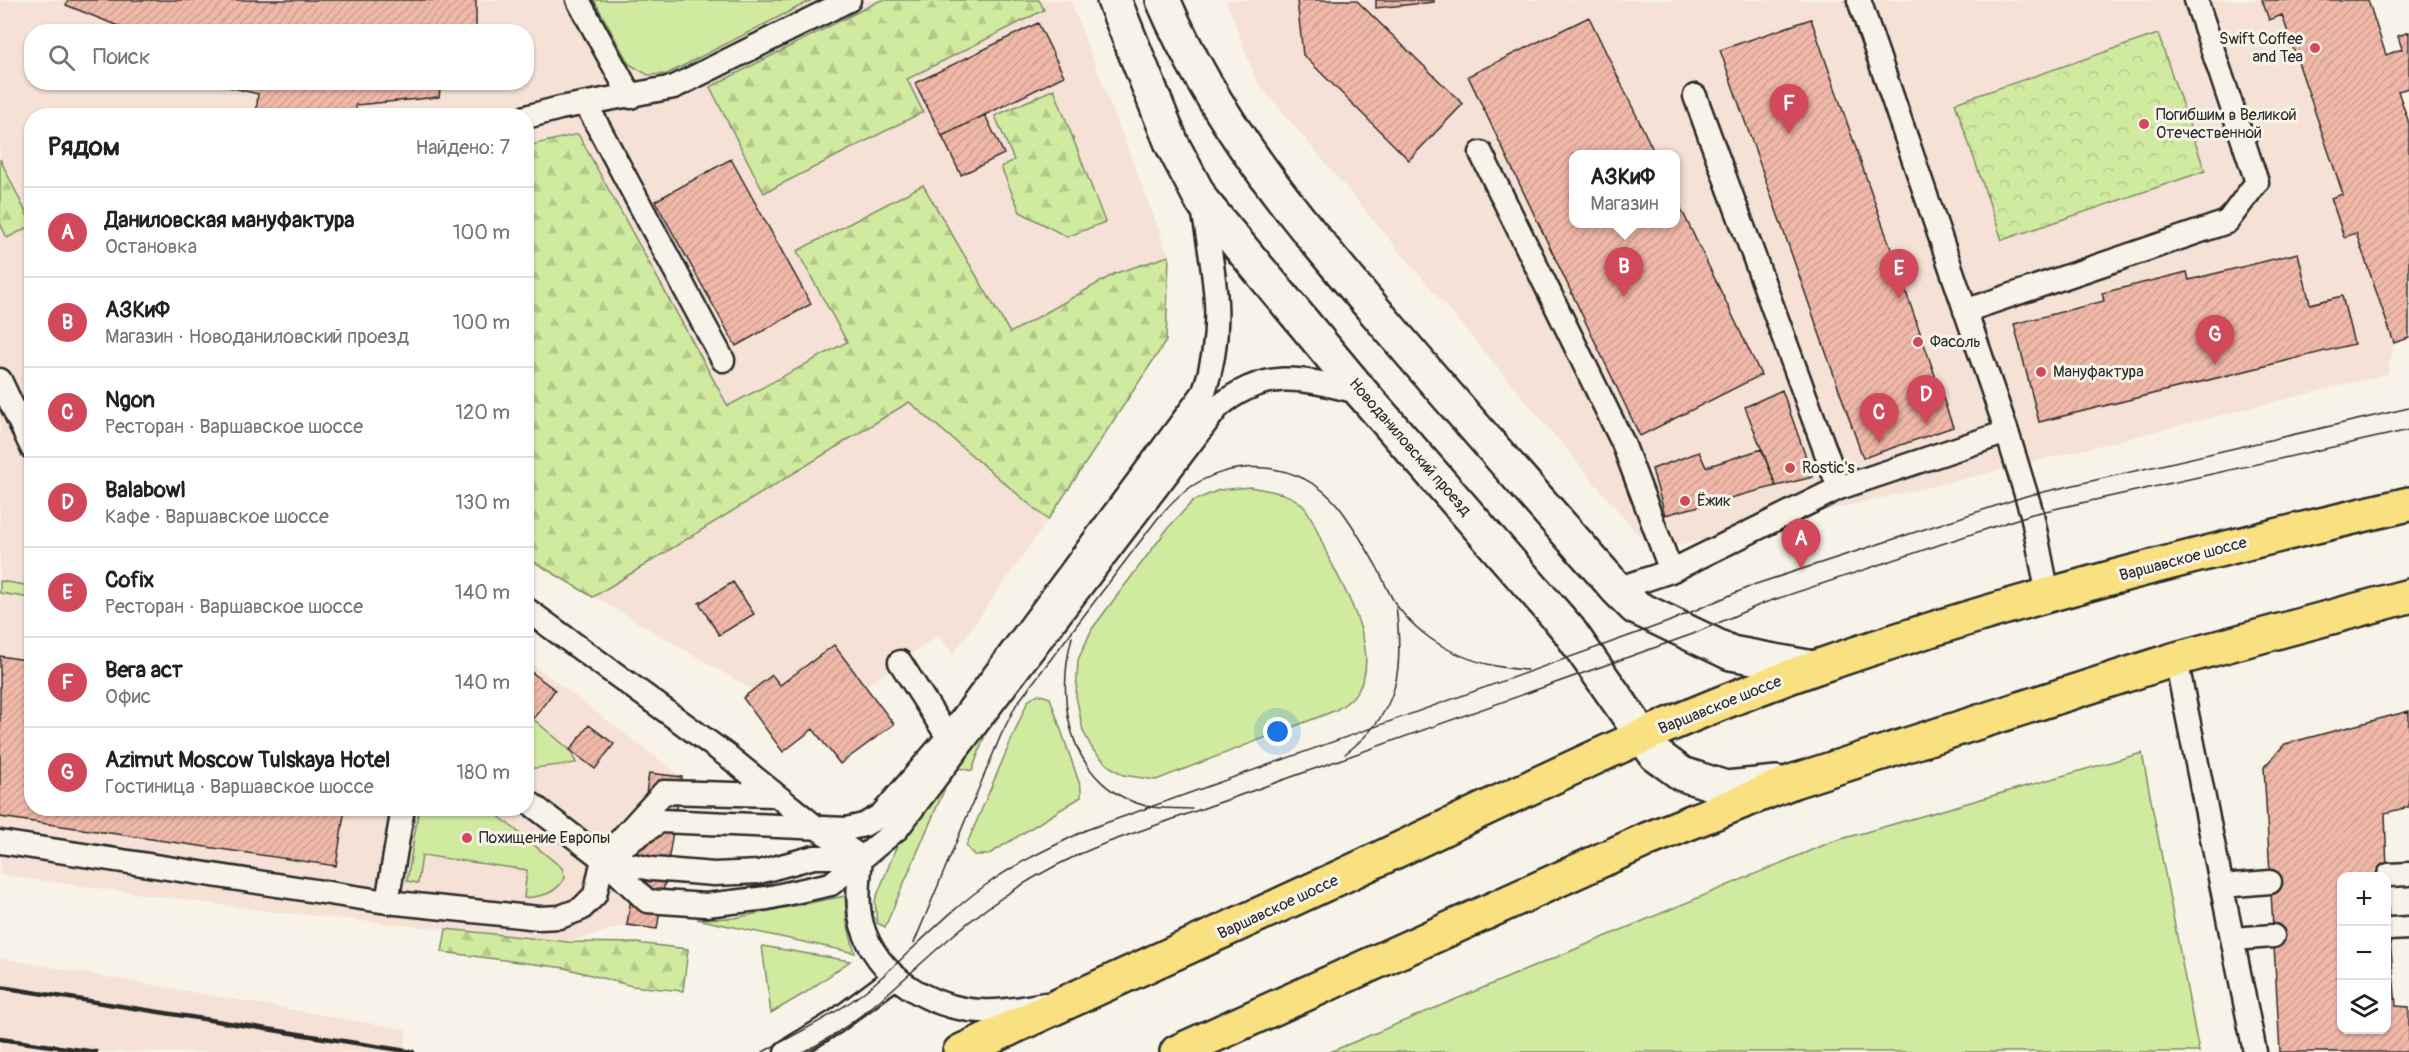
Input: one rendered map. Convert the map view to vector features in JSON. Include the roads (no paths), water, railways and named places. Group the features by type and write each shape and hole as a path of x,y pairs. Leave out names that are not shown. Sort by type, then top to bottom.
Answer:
{"main road":[{"name":"Варшавское шоссе","path":"960,1052 1065,1002 1172,957 1642,736 1813,668 2048,595 2223,548 2409,504"},
{"path":"1177,1052 1655,836 1794,781 2176,659 2409,597"}],"street":[{"name":"Новоданиловский проезд","path":"1114,0 1168,135 1202,201 1362,393 1568,629 1656,755 1682,774 1726,788 1794,781"},
{"path":"1163,0 1195,67 1226,121 1284,203 1635,608 1731,654 1813,668"}],"lane":[{"path":"578,0 631,97"},
{"path":"534,115 674,87 849,0"},
{"path":"1859,0 2007,432 2031,514 2048,595"},
{"path":"1965,311 2227,222 2257,182 2196,0"},
{"path":"1695,96 1839,488"},
{"path":"586,104 723,360"},
{"path":"1481,153 1623,443 1671,571"},
{"path":"534,806 603,860 647,901 706,905 767,898 831,884 897,829 952,745 1204,392 1214,363 1218,329 1216,290 1202,201"},
{"path":"603,860 660,821 846,829 864,825 882,815 952,745 1218,407 1233,395 1254,384 1276,379 1305,379 1362,393"},
{"path":"0,380 24,431"},
{"path":"1617,589 1671,571 1839,488 2007,432"},
{"path":"534,615 729,757 817,828 861,857"},
{"path":"2176,659 2255,1052"},
{"path":"900,662 952,745"},
{"path":"0,842 387,902 539,918 560,917 581,909 595,895 603,860 663,792 774,795"},
{"path":"387,902 402,816"},
{"path":"603,860 652,869 714,874 759,872 814,857 861,857"},
{"path":"861,857 858,891 862,925 875,952 901,983 940,1004 982,1011 1065,1002"},
{"path":"2222,886 2270,882"},
{"path":"2232,939 2273,936"},
{"path":"786,1052 835,1022 895,977"}],"tram line":[{"path":"763,1052 818,1022 857,997 885,975 960,905 993,880 1086,830 1668,622 1756,584 2026,496 2409,408"},
{"path":"804,1052 864,1014 969,922 1005,895 1043,872 1106,843 1693,634 1764,603 2032,514 2409,430"},
{"path":"914,943 1001,735 1016,705 1158,518 1180,495 1202,480 1222,472 1244,468 1265,468 1286,472 1306,480 1324,491 1339,507 1378,569 1394,602 1410,621 1439,644 1455,653 1490,665 1527,670"},
{"path":"1345,754 1378,722 1388,705 1394,688 1399,650 1396,605"},
{"path":"1072,637 1067,663 1068,716 1075,741 1086,764 1102,783 1124,798 1151,807 1192,809"}],"railway":[{"path":"0,987 413,1052"},
{"path":"0,1039 96,1052"}],"place":[{"name":"Swift Coffee and Tea","path":"2315,48"},
{"name":"Погибшим в Великой Отечественной","path":"2144,124"},
{"name":"Вега аст","path":"1789,134"},
{"name":"АЗКиФ","path":"1624,297"},
{"name":"Cofix","path":"1899,299"},
{"name":"Фасоль","path":"1918,342"},
{"name":"Azimut Moscow Tulskaya Hotel","path":"2215,365"},
{"name":"Мануфактура","path":"2041,372"},
{"name":"Balabowl","path":"1926,425"},
{"name":"Ngon","path":"1879,443"},
{"name":"Rostic's","path":"1790,468"},
{"name":"Ёжик","path":"1685,501"},
{"name":"Даниловская мануфактура","path":"1801,569"},
{"name":"Похищение Европы","path":"467,838"}]}
